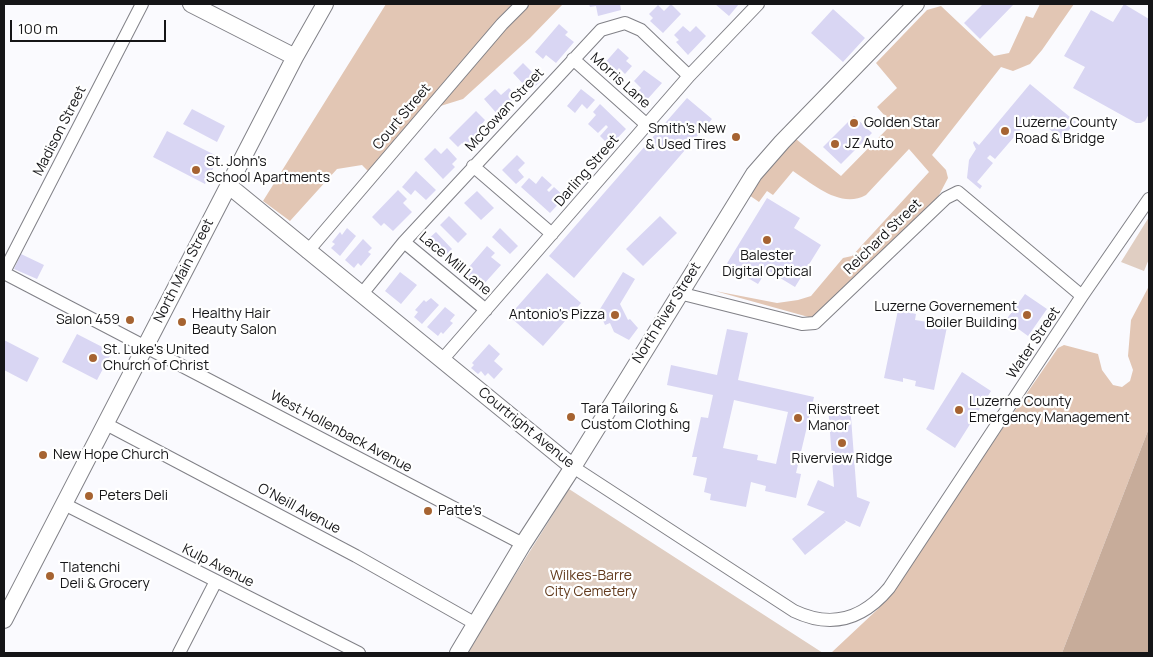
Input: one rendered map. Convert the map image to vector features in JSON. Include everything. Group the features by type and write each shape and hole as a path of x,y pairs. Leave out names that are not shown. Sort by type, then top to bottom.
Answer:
{"main road":[{"path":"191,4 295,57"},
{"name":"North Main Street","path":"4,620 228,185 325,4"},
{"name":"North River Street","path":"458,653 523,544 573,467 754,174 782,142 916,4"},
{"name":"Courtright Avenue","path":"228,185 307,252 573,467"}],"street":[{"name":"Madison Street","path":"4,272 142,4"},
{"name":"Court Street","path":"307,252 502,24 522,4"},
{"name":"Darling Street","path":"442,360 689,76 758,4"},
{"name":"McGowan Street","path":"361,294 404,242 473,166 601,30 625,24 641,30 689,76"},
{"name":"Morris Lane","path":"574,58 647,125"},
{"path":"473,166 552,234"},
{"name":"Reichard Street","path":"679,294 802,324 815,323 946,198 958,192 1082,296"},
{"name":"Water Street","path":"851,617 866,610 878,601 889,588 1082,296 1149,200"},
{"name":"Lace Mill Lane","path":"404,242 486,310"},
{"name":"West Hollenback Avenue","path":"4,272 523,544"},
{"name":"O'Neill Avenue","path":"106,424 356,556 476,624"},
{"name":"Courtright Avenue","path":"573,467 790,609 805,616 822,620 851,617"},
{"name":"Kulp Avenue","path":"64,504 358,653"},
{"path":"179,653 216,581"}],"green space":[{"path":"1149,217 1149,259 1144,271 1121,262"},
{"name":"Wilkes-Barre City Cemetery","path":"569,489 823,653 466,653"}],"shaded area":[{"path":"386,4 563,4 530,38 463,99 418,113 368,171 362,165 337,169 290,221 263,201"},
{"path":"1040,4 1074,4 1030,64 1013,71 1001,67 932,155 946,170 948,178 938,197 812,318 715,291 777,303 811,296 843,258 852,256 929,172 909,149 866,195 857,199 837,197 793,171 773,195 767,191 759,202 749,195 760,175 796,139 841,176 892,124 877,107 897,88 876,63 927,10 941,6 994,56 1009,53 1026,16 1033,18"},
{"path":"1149,286 1149,428 1062,653 831,653 879,608 1058,348 1064,345 1098,354 1102,370 1113,385 1122,387 1130,381 1133,370 1128,356 1131,320"},
{"path":"1149,428 1149,653 1062,653"}],"building":[{"path":"589,4 620,4 621,10 598,16 596,6 590,7"},
{"path":"671,4 681,14 663,33 650,21 653,18 649,14 658,5 664,11"},
{"path":"715,4 739,4 729,16"},
{"path":"983,4 1014,4 980,39 964,23"},
{"path":"1124,4 1149,19 1149,114 1145,121 1141,123 1136,123 1073,88 1085,67 1064,56 1091,10 1113,22"},
{"path":"833,9 865,38 843,62 811,33"},
{"path":"559,24 568,32 565,35 574,42 556,63 546,55 543,59 535,52"},
{"path":"683,26 690,32 696,26 706,36 688,55 676,42 679,40 674,35"},
{"path":"618,48 629,58 626,61 632,66 625,74 619,68 613,75 603,65"},
{"path":"523,63 541,81 532,89 528,85 526,87 513,73"},
{"path":"644,70 662,83 645,102 636,94 641,88 634,81"},
{"name":"Luzerne County Road & Bridge","path":"1030,84 1076,122 1061,139 1033,115 995,159 990,155 987,158 993,163 977,182 982,186 980,189 967,178 969,160 976,149 973,143 974,141 979,145"},
{"path":"509,88 517,97 510,102 513,105 504,118 501,114 499,116 484,99 495,89 501,95"},
{"path":"581,89 595,100 587,109 582,104 575,113 567,106"},
{"path":"687,98 712,119 574,278 549,256"},
{"path":"600,104 626,129 610,146 600,136 608,127 606,125 598,133 588,124 596,115 593,112"},
{"path":"192,109 225,126 217,142 183,124"},
{"path":"476,111 485,120 482,124 488,130 485,134 486,136 469,150 462,143 458,147 449,138"},
{"path":"854,116 872,133 841,164 823,147"},
{"name":"St. John's School Apartments","path":"167,131 219,157 205,184 153,157"},
{"path":"435,148 441,154 447,148 457,159 452,164 455,167 443,179 424,159"},
{"path":"517,155 525,163 518,170 524,177 516,184 502,170"},
{"path":"416,171 436,190 426,200 415,190 411,195 402,187"},
{"path":"542,176 552,185 547,190 549,192 554,187 565,197 550,213 521,187 529,178 536,184"},
{"path":"398,190 407,199 403,203 412,212 393,231 384,223 381,226 372,217"},
{"path":"477,191 494,208 481,220 464,203"},
{"path":"767,198 800,218 794,228 821,245 795,287 767,270 758,284 726,265"},
{"path":"449,216 467,234 458,243 440,225"},
{"path":"660,216 677,233 643,266 626,249"},
{"path":"347,228 356,236 340,256 331,248 335,244 332,242 340,232 342,235"},
{"path":"500,228 518,246 510,254 492,237"},
{"path":"436,232 452,249 443,258 426,241"},
{"path":"363,239 372,248 368,252 371,254 361,266 358,263 354,268 345,260"},
{"path":"487,246 495,253 491,257 501,265 483,285 473,277 470,280 463,274"},
{"path":"21,254 44,265 37,279 14,269"},
{"path":"400,272 417,285 401,304 385,291"},
{"path":"623,272 635,279 620,304 628,320 630,319 638,328 629,340 614,332 610,323 605,325 600,314 602,313 600,309"},
{"path":"547,273 581,303 543,346 509,316"},
{"name":"Luzerne Governement Boiler Building","path":"1025,294 1047,309 1028,336 1006,320"},
{"path":"431,298 439,305 422,324 414,317 418,312 415,310 424,300 426,302"},
{"path":"445,307 455,315 450,321 453,323 443,334 441,332 438,336 427,327"},
{"path":"898,310 916,314 915,320 928,322 929,318 948,322 934,390 915,386 916,381 903,378 903,382 884,378"},
{"name":"Riverstreet Manor","path":"727,329 748,333 738,380 814,397 796,473 801,474 796,498 765,491 766,486 751,482 746,507 710,500 711,494 704,492 707,478 693,475 697,457 692,457 701,417 708,418 713,395 667,385 671,365 717,375","holes":["734,400 788,412 776,464 757,460 758,455 723,448"]},
{"path":"77,334 112,352 97,380 62,362"},
{"path":"4,340 39,358 27,382 4,370"},
{"path":"489,344 500,354 494,361 503,369 494,379 488,373 485,376 481,371 478,374 471,368 474,365 472,363"},
{"name":"Luzerne County Emergency Management","path":"962,372 991,391 955,448 926,429"},
{"name":"Riverview Ridge","path":"850,404 857,497 870,502 860,527 844,520 846,522 805,555 792,539 825,512 807,505 818,480 834,487 828,405"}],"place":[{"name":"Golden Star","path":"854,123"},
{"name":"Luzerne County Road & Bridge","path":"1005,131"},
{"name":"Smith’s New & Used Tires","path":"736,137"},
{"name":"JZ Auto","path":"835,144"},
{"name":"St. John's School Apartments","path":"196,170"},
{"name":"Balester Digital Optical","path":"767,240"},
{"name":"Antonio's Pizza","path":"615,315"},
{"name":"Luzerne Governement Boiler Building","path":"1027,315"},
{"name":"Salon 459","path":"130,320"},
{"name":"Healthy Hair Beauty Salon","path":"182,322"},
{"name":"St. Luke's United Church of Christ","path":"93,358"},
{"name":"Luzerne County Emergency Management","path":"959,410"},
{"name":"Tara Tailoring & Custom Clothing","path":"571,417"},
{"name":"Riverstreet Manor","path":"798,418"},
{"name":"Riverview Ridge","path":"842,443"},
{"name":"New Hope Church","path":"43,455"},
{"name":"Peters Deli","path":"89,496"},
{"name":"Patte's","path":"428,511"},
{"name":"Tlatenchi Deli & Grocery","path":"50,576"}]}
